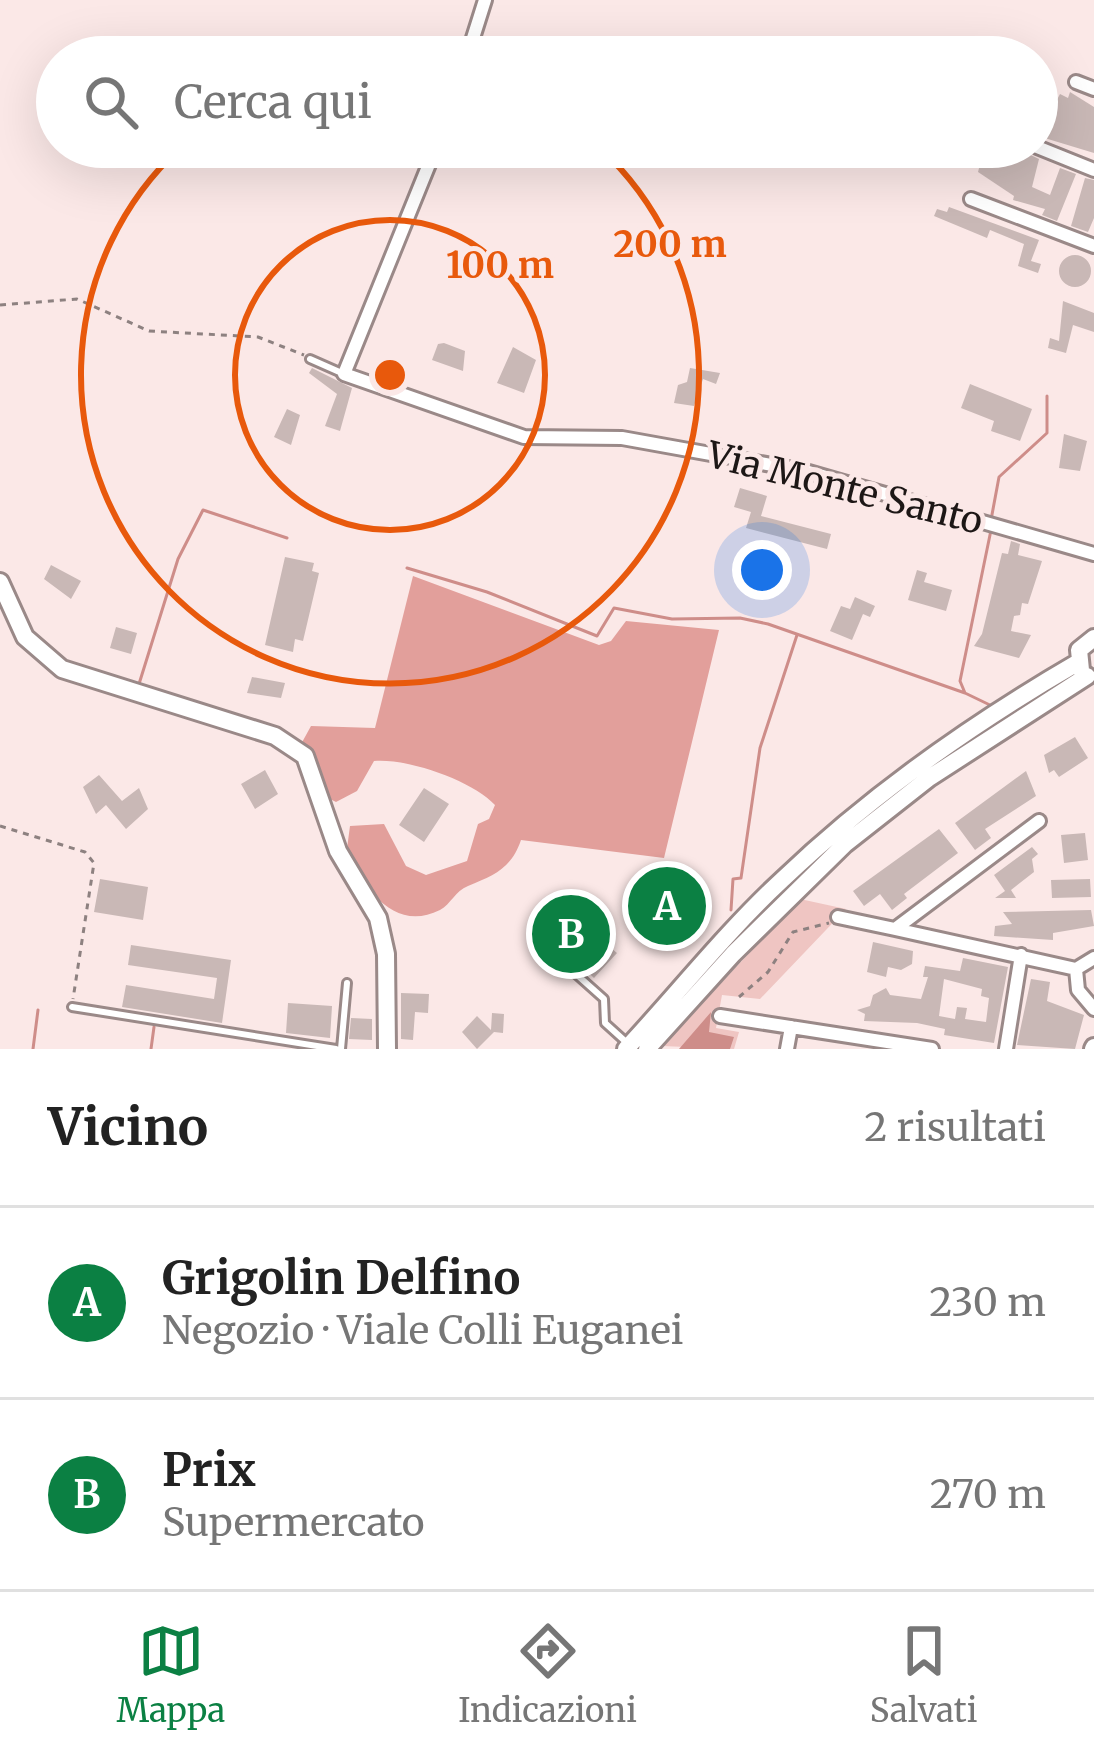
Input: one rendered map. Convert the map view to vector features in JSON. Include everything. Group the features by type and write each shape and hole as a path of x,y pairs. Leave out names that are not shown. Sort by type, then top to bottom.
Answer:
{"street":[{"path":"473,36 485,0"},
{"path":"1076,82 1094,89"},
{"path":"1058,155 1094,170"},
{"path":"344,374 427,168"},
{"path":"971,199 1094,246"},
{"name":"Via Monte Santo","path":"344,374 524,437 622,438 805,470 1094,554"},
{"path":"0,582 25,637 62,669 275,736 305,756 338,851 378,918 386,954 387,1049"},
{"path":"634,1048 845,844 929,778 1086,673 1082,645 1094,638"},
{"path":"895,929 1039,821"},
{"path":"833,920 1076,969 1094,958"},
{"path":"1006,1049 1021,955"},
{"path":"1076,969 1078,990 1094,1009"},
{"path":"720,1016 932,1049"},
{"path":"787,1049 791,1027"}],"lane":[{"path":"310,359 344,374"},
{"path":"539,941 604,998 605,1023 634,1048"},
{"path":"72,1006 339,1049 347,983"}],"path":[{"path":"0,305 77,299 149,331 258,337 310,359"},
{"path":"0,826 85,852 94,862 72,1006"},
{"path":"739,997 768,972 793,932 833,920"}],"shaded area":[{"path":"413,576 599,645 611,641 626,621 719,630 664,858 521,840 500,870 424,916 395,911 372,893 346,856 350,826 384,824 406,866 426,875 467,861 478,824 489,819 495,805 456,780 388,761 374,761 357,791 336,802 328,798 300,746 311,726 375,728"},
{"path":"800,899 846,909 760,999 722,995 716,1028 739,1032 734,1049 662,1046"},
{"path":"711,1012 709,1032 734,1037 730,1049 679,1049"}],"building":[{"path":"1070,92 1094,107 1094,153 1058,142 1058,98 1060,94 1068,98"},
{"path":"979,168 1037,168 1032,187 1050,195 1060,168 1076,174 1057,221 1042,215 1045,209 1013,200 1014,196 978,172"},
{"path":"1085,178 1094,180 1094,218 1088,232 1071,226"},
{"path":"949,207 1039,240 1031,261 1041,264 1038,273 1018,266 1024,244 990,230 987,238 934,216 937,209 947,212"},
{"path":"1075,255 1086,260 1091,271 1086,282 1075,287 1064,282 1059,271 1064,260"},
{"path":"1063,301 1094,313 1094,332 1073,325 1066,353 1048,348 1050,338 1059,341"},
{"path":"438,344 465,351 463,371 432,360"},
{"path":"513,347 536,360 524,393 497,383"},
{"path":"312,368 352,388 340,431 325,426 337,394 309,373"},
{"path":"690,368 720,373 716,384 703,379 694,406 674,403 678,385 687,382"},
{"path":"970,384 1032,409 1020,441 991,431 994,421 961,408"},
{"path":"287,409 300,415 291,445 274,437"},
{"path":"1064,434 1087,441 1080,471 1059,468"},
{"path":"740,488 767,496 761,516 831,534 827,549 746,528 751,512 734,507"},
{"path":"1011,541 1020,544 1018,555 1042,561 1028,604 1022,603 1020,615 1014,616 1011,631 1031,635 1019,658 974,646 982,634 1002,553 1008,554"},
{"path":"285,557 314,563 312,571 319,573 303,641 295,639 293,652 265,645"},
{"path":"51,565 81,581 71,599 44,579"},
{"path":"917,570 927,573 924,582 952,590 946,611 908,600"},
{"path":"855,597 875,606 870,617 863,614 852,640 830,631 841,606 850,609"},
{"path":"116,627 137,633 131,654 110,648"},
{"path":"252,677 285,683 281,698 247,693"},
{"path":"1075,737 1088,758 1059,777 1054,770 1049,773 1044,755"},
{"path":"265,770 278,794 255,809 241,784"},
{"path":"1026,771 1036,796 985,829 991,838 975,850 955,823"},
{"path":"99,775 122,801 139,788 148,809 126,829 106,805 96,814 83,787"},
{"path":"424,788 449,804 424,842 399,825"},
{"path":"939,829 958,853 904,894 907,898 892,910 880,894 864,906 853,891"},
{"path":"1085,833 1088,860 1064,863 1061,835"},
{"path":"1032,847 1038,854 1032,859 1034,872 1011,890 1016,898 995,898 1005,891 994,875"},
{"path":"673,872 694,892 653,935 632,916"},
{"path":"100,879 148,887 143,920 94,912"},
{"path":"1090,879 1091,897 1052,898 1051,880"},
{"path":"561,906 617,953 594,978 542,928"},
{"path":"1091,910 1094,926 1053,933 1053,940 994,936 995,926 1012,924 1003,912"},
{"path":"873,942 913,951 912,964 901,970 888,967 886,977 867,972"},
{"path":"131,945 231,960 222,1023 122,1007 126,985 214,999 217,978 128,965"},
{"path":"963,958 1008,967 994,1043 944,1035 945,1029 917,1023 864,1021 865,1014 857,1010 870,1006 873,995 886,988 890,995 921,999 928,977 923,977 925,966 960,971","holes":["944,979 982,989 981,996 989,998 986,1022 965,1019 967,1008 957,1007 955,1019 939,1016"]},
{"path":"1031,979 1050,982 1047,1001 1084,1015 1075,1049 1017,1045"},
{"path":"401,993 429,994 428,1013 415,1012 413,1040 401,1039"},
{"path":"288,1003 332,1006 330,1038 286,1033"},
{"path":"492,1013 504,1014 503,1033 494,1032 477,1049 462,1032 477,1016 491,1030"},
{"path":"351,1018 372,1019 372,1040 349,1039"}],"waterway":[{"path":"991,520 999,477 1047,433 1047,396"},
{"path":"139,684 178,559 203,510 287,538"},
{"path":"991,530 960,681 965,693 992,706"},
{"path":"407,568 487,592 597,636 614,608 672,619 740,618 965,693"},
{"path":"731,910 733,879 741,878 760,748 797,635"},
{"path":"33,1049 38,1010"},
{"path":"151,1049 154,1027"}],"place":[{"name":"Grigolin Delfino","path":"667,906"},
{"name":"Prix","path":"571,934"}]}
